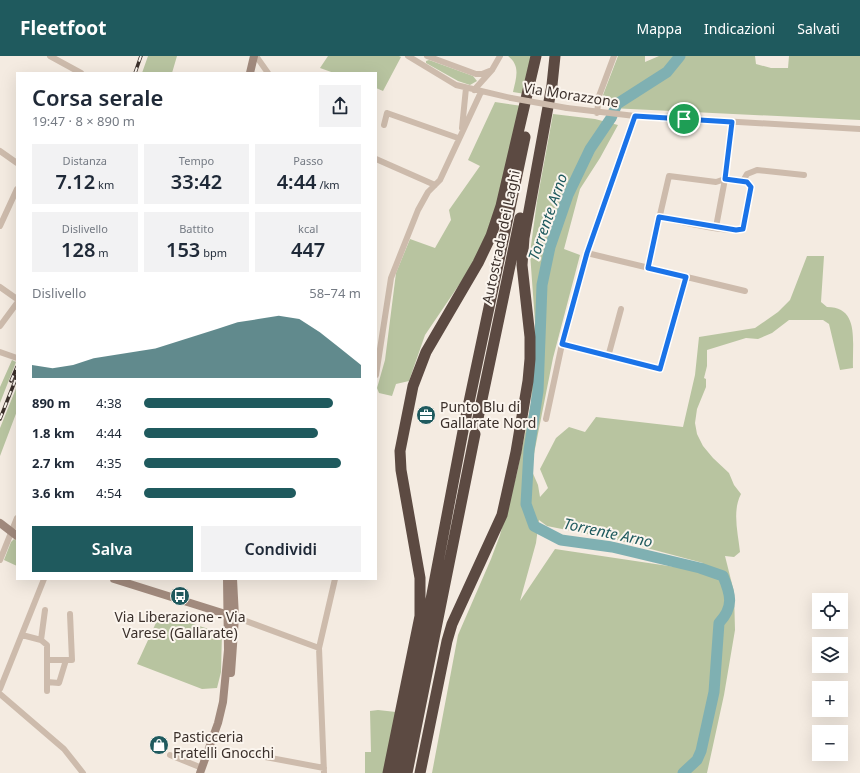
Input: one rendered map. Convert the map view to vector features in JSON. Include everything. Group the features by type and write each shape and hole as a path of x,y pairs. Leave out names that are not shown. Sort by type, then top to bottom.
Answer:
{"highway":[{"path":"388,773 420,616 420,578 400,458 409,406 419,367 426,352 478,263 497,222 536,56"},
{"name":"Autostrada dei Laghi","path":"398,773 464,426 542,56"},
{"path":"420,773 447,641 452,624 502,515 516,452 528,381 530,359 530,337 522,265 524,238 552,85 554,56"},
{"name":"Autostrada dei Laghi","path":"407,773 476,428 554,56"}],"main road":[{"path":"250,72 255,56"},
{"path":"0,523 14,534"},
{"path":"118,580 232,616"},
{"path":"227,580 232,616"},
{"path":"201,771 220,717 223,702 232,616 233,580"}],"street":[{"path":"50,56 79,72"},
{"path":"255,56 267,72"},
{"name":"Via Morazzone","path":"408,56 456,85 510,98 597,113 860,129"},
{"path":"418,62 426,56 476,74 482,74 492,70"},
{"path":"474,90 492,70 500,56"},
{"path":"597,113 599,96 614,56"},
{"path":"461,131 466,88"},
{"path":"377,368 391,278 418,210 428,192 440,180 461,131 481,92"},
{"path":"384,125 388,113 458,138"},
{"path":"546,418 562,344 587,253 635,116"},
{"path":"716,227 725,179 732,122"},
{"path":"0,152 16,163"},
{"path":"377,159 435,185"},
{"path":"744,181 747,174 757,170 804,175"},
{"path":"648,268 659,217 669,176 716,182 725,179 744,181 751,187 743,229 736,230 659,217"},
{"path":"0,226 16,191"},
{"path":"587,253 745,291"},
{"path":"562,344 608,357 660,369 686,277"},
{"path":"0,287 16,298"},
{"path":"0,326 16,304"},
{"path":"608,357 621,309"},
{"path":"0,352 16,358"},
{"path":"0,560 14,534 16,523"},
{"path":"0,689 44,580"},
{"path":"244,753 324,771 319,648 334,580"},
{"path":"41,640 45,610"},
{"path":"47,660 72,660 70,614"},
{"path":"232,616 319,648"},
{"path":"22,635 41,640 47,645 47,691"},
{"path":"47,682 59,683 66,660"},
{"path":"0,694 64,749 83,773"},
{"path":"170,754 201,771"}],"green space":[{"path":"148,56 177,56 172,72 142,72"},
{"path":"328,56 401,57 383,91 377,88 377,72 331,72 320,68"},
{"path":"508,56 534,56 525,94 513,92 516,68 515,64"},
{"path":"618,56 645,56 645,62 659,56 755,56 756,64 771,68 788,68 789,56 860,56 860,120 610,108 605,106 603,95"},
{"path":"429,60 473,76 477,81 470,85 458,81 426,63 426,61"},
{"path":"495,102 522,106 498,206 487,237 467,273 425,335 409,381 396,384 392,396 379,393 377,388 385,360 396,273 410,239 435,248 451,220 449,210 480,166 468,160"},
{"path":"553,114 595,119 618,125 600,158 580,189 564,249 580,255 553,358 531,469 538,485 540,497 548,488 540,469 556,438 569,427 585,432 596,417 683,427 695,375 699,337 755,328 778,312 790,300 807,256 824,256 821,302 827,307 838,309 845,313 852,328 853,368 840,370 829,324 823,320 789,320 772,333 758,339 746,338 707,350 707,366 704,378 706,379 706,387 697,409 695,423 697,434 703,446 729,473 734,485 741,494 738,501 736,515 740,552 734,557 725,556 734,592 735,630 724,695 707,773 432,773 458,635 500,535 517,473 531,404 535,322 530,253 537,201","holes":["539,520 547,526 617,540 703,563 702,571 555,549 520,601 536,543"]},
{"path":"12,360 16,362 0,403 0,387"},
{"path":"16,388 16,414 0,456 0,428"},
{"path":"14,539 16,540 16,566 4,560 11,542"},
{"path":"160,614 222,633 221,672 217,688 202,689 137,664"},
{"path":"378,710 396,712 384,773 365,773 365,752 371,752 370,711"}],"waterway":[{"name":"Torrente Arno","path":"680,56 667,72 617,104 611,118 590,149 568,195 550,247 542,285 538,391 529,450 526,504 534,526 561,540 612,547 700,568 723,576 728,589 730,601 727,612 719,623 714,692 701,751 697,760 683,773"}],"railway":[{"path":"135,72 141,56"},
{"path":"11,381 16,369"},
{"path":"0,419 16,379"}],"place":[{"name":"Punto Blu di Gallarate Nord","path":"426,415"},
{"name":"Via Liberazione - Via Varese (Gallarate)","path":"180,596"},
{"name":"Pasticceria Fratelli Gnocchi","path":"159,745"}],"route":[{"path":"635,116 684,119 732,122 725,179 747,182 751,187 743,229 736,230 659,217 648,268 686,277 660,369 608,357 562,344 587,253 635,116"}]}
